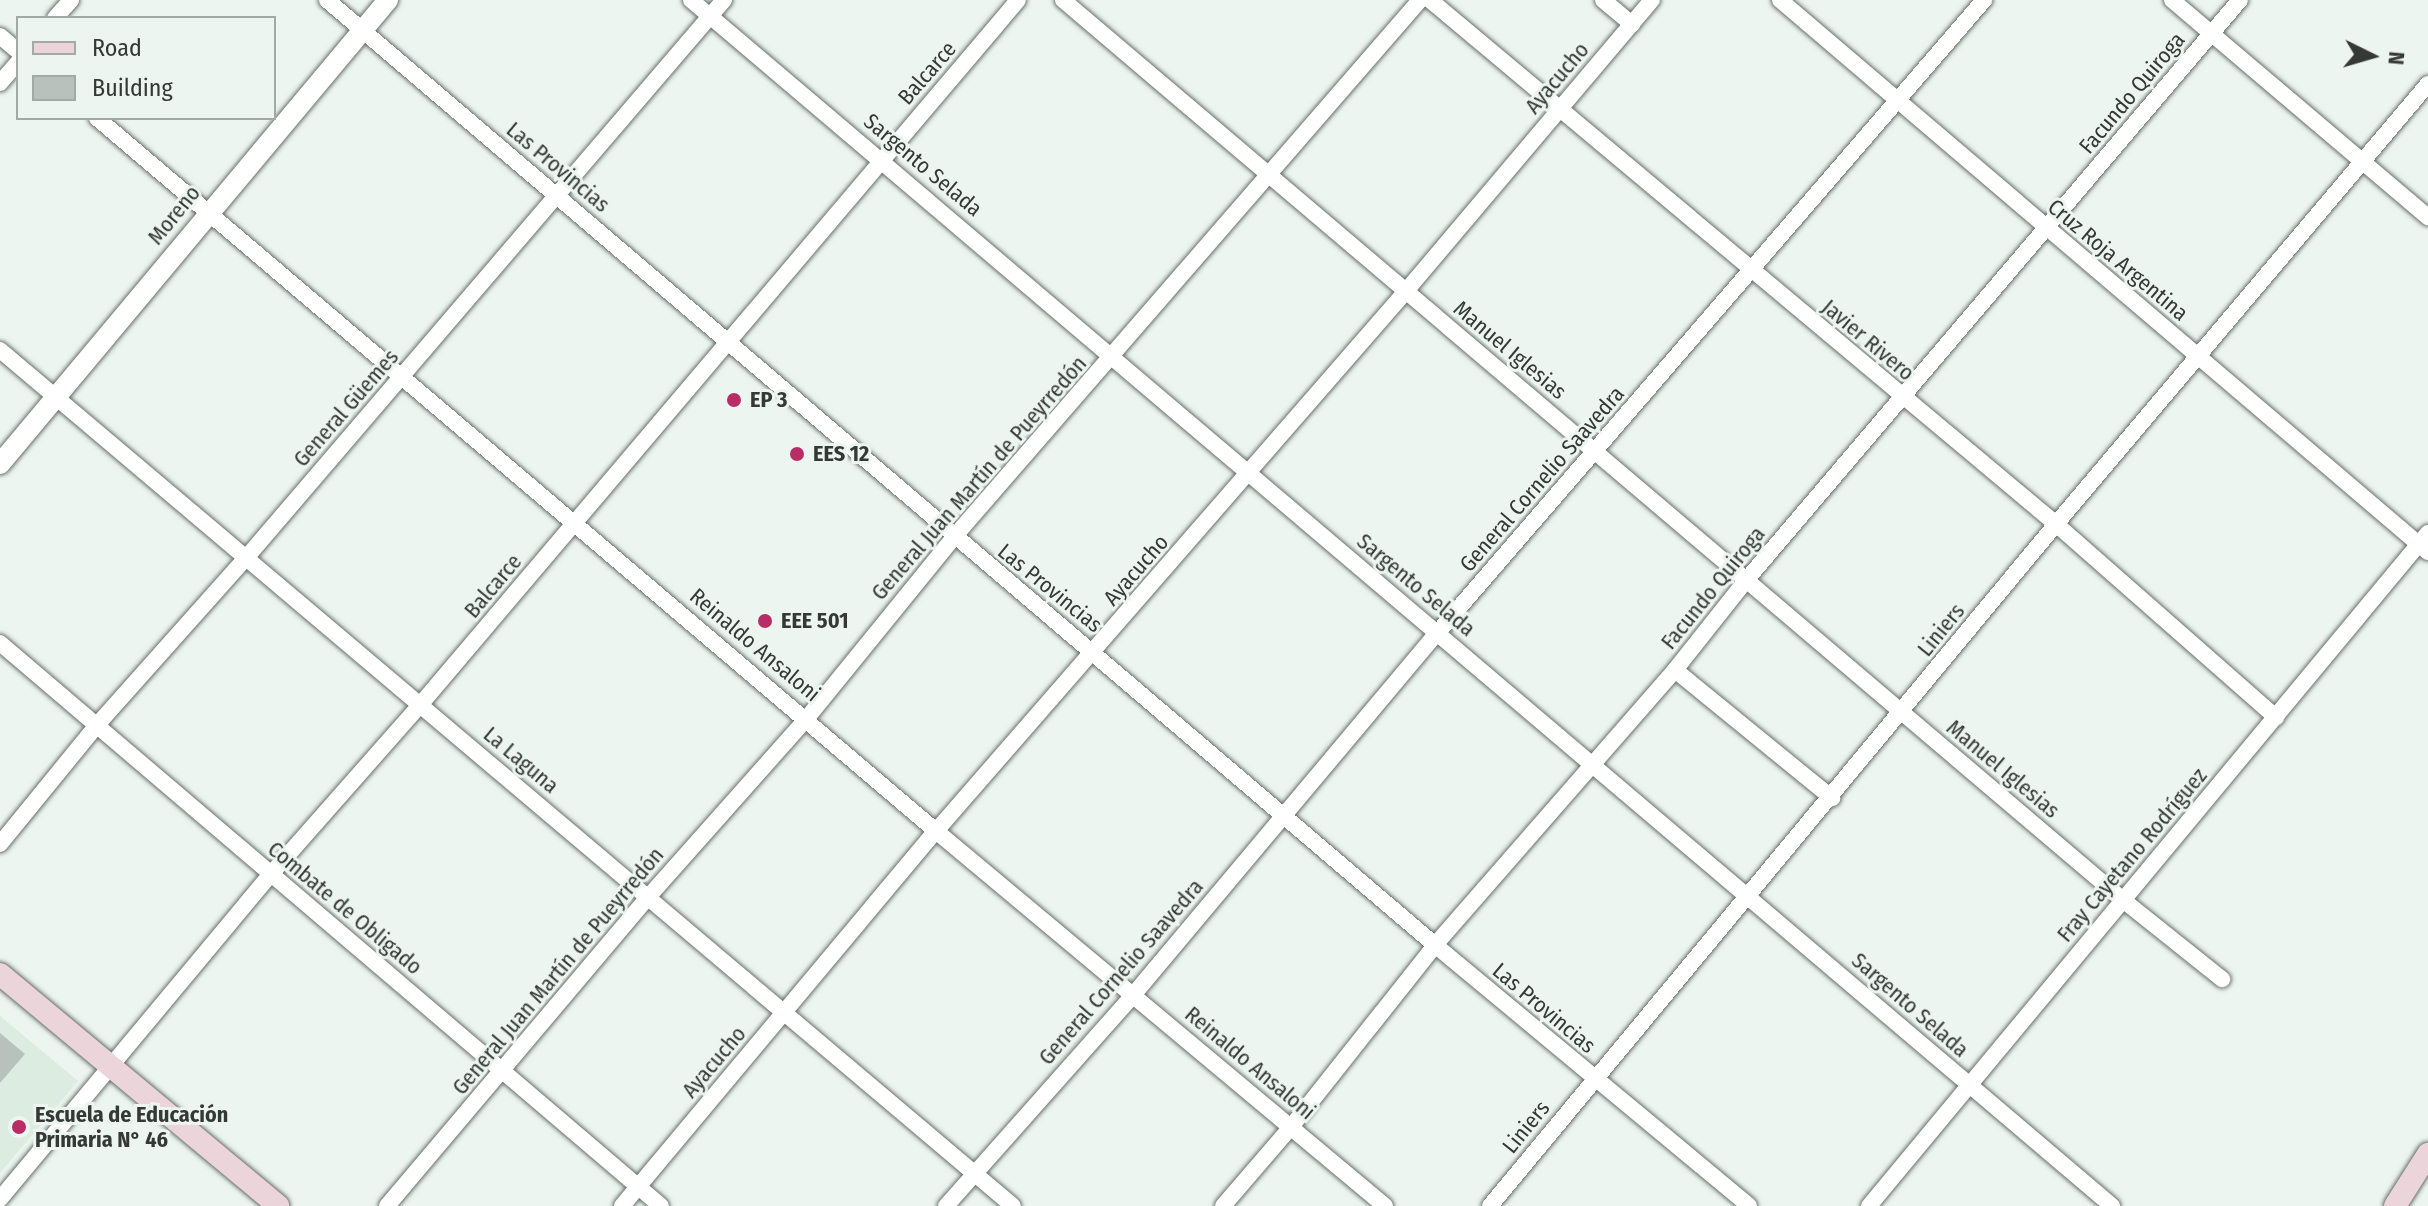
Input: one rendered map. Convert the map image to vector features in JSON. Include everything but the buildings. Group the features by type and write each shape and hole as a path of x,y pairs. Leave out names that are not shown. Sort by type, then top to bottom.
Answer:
{"main road":[{"path":"0,974 278,1206"},
{"path":"2395,1206 2428,1154"}],"street":[{"path":"57,16 71,0"},
{"name":"Las Provincias","path":"327,0 730,340 954,537 1435,945 1749,1206"},
{"name":"Moreno","path":"0,464 208,211 388,0"},
{"name":"Sargento Selada","path":"691,0 882,159 1248,474 1439,631 2112,1206"},
{"name":"General Güemes","path":"0,844 97,725 246,558 724,0"},
{"name":"Balcarce","path":"0,1199 113,1068 271,874 420,705 1018,0"},
{"name":"Manuel Iglesias","path":"1063,0 1748,578 2123,900 2222,979"},
{"name":"General Juan Martín de Pueyrredón","path":"387,1206 650,895 807,718 954,537 1420,0"},
{"name":"Javier Rivero","path":"1430,0 2056,524 2276,717"},
{"path":"1603,0 1632,24"},
{"name":"Ayacucho","path":"622,1206 936,831 1406,291 1652,0"},
{"name":"Cruz Roja Argentina","path":"1780,0 2198,357 2425,543"},
{"name":"General Cornelio Saavedra","path":"946,1206 1134,994 1439,631 1984,0"},
{"path":"2172,0 2428,217"},
{"name":"Facundo Quiroga","path":"1223,1206 1291,1127 1435,945 1675,670 1748,578 2240,0"},
{"path":"0,36 16,49"},
{"path":"0,83 16,64"},
{"name":"Liniers","path":"1490,1206 1747,895 1903,713 2056,524 2428,84"},
{"name":"Reinaldo Ansaloni","path":"99,120 807,718 936,831 1385,1206"},
{"name":"La Laguna","path":"0,350 650,895 1013,1206"},
{"name":"Fray Cayetano Rodríguez","path":"1869,1206 2425,543"},
{"name":"Combate de Obligado","path":"0,643 661,1206"},
{"path":"1675,670 1832,798"}],"shaded area":[{"name":"Escuela de Educación Primaria N° 46","path":"0,1016 78,1081 0,1173"}],"place":[{"name":"EP 3","path":"734,400"},
{"name":"EES 12","path":"797,454"},
{"name":"EEE 501","path":"765,621"},
{"name":"Escuela de Educación Primaria N° 46","path":"19,1127"}]}
